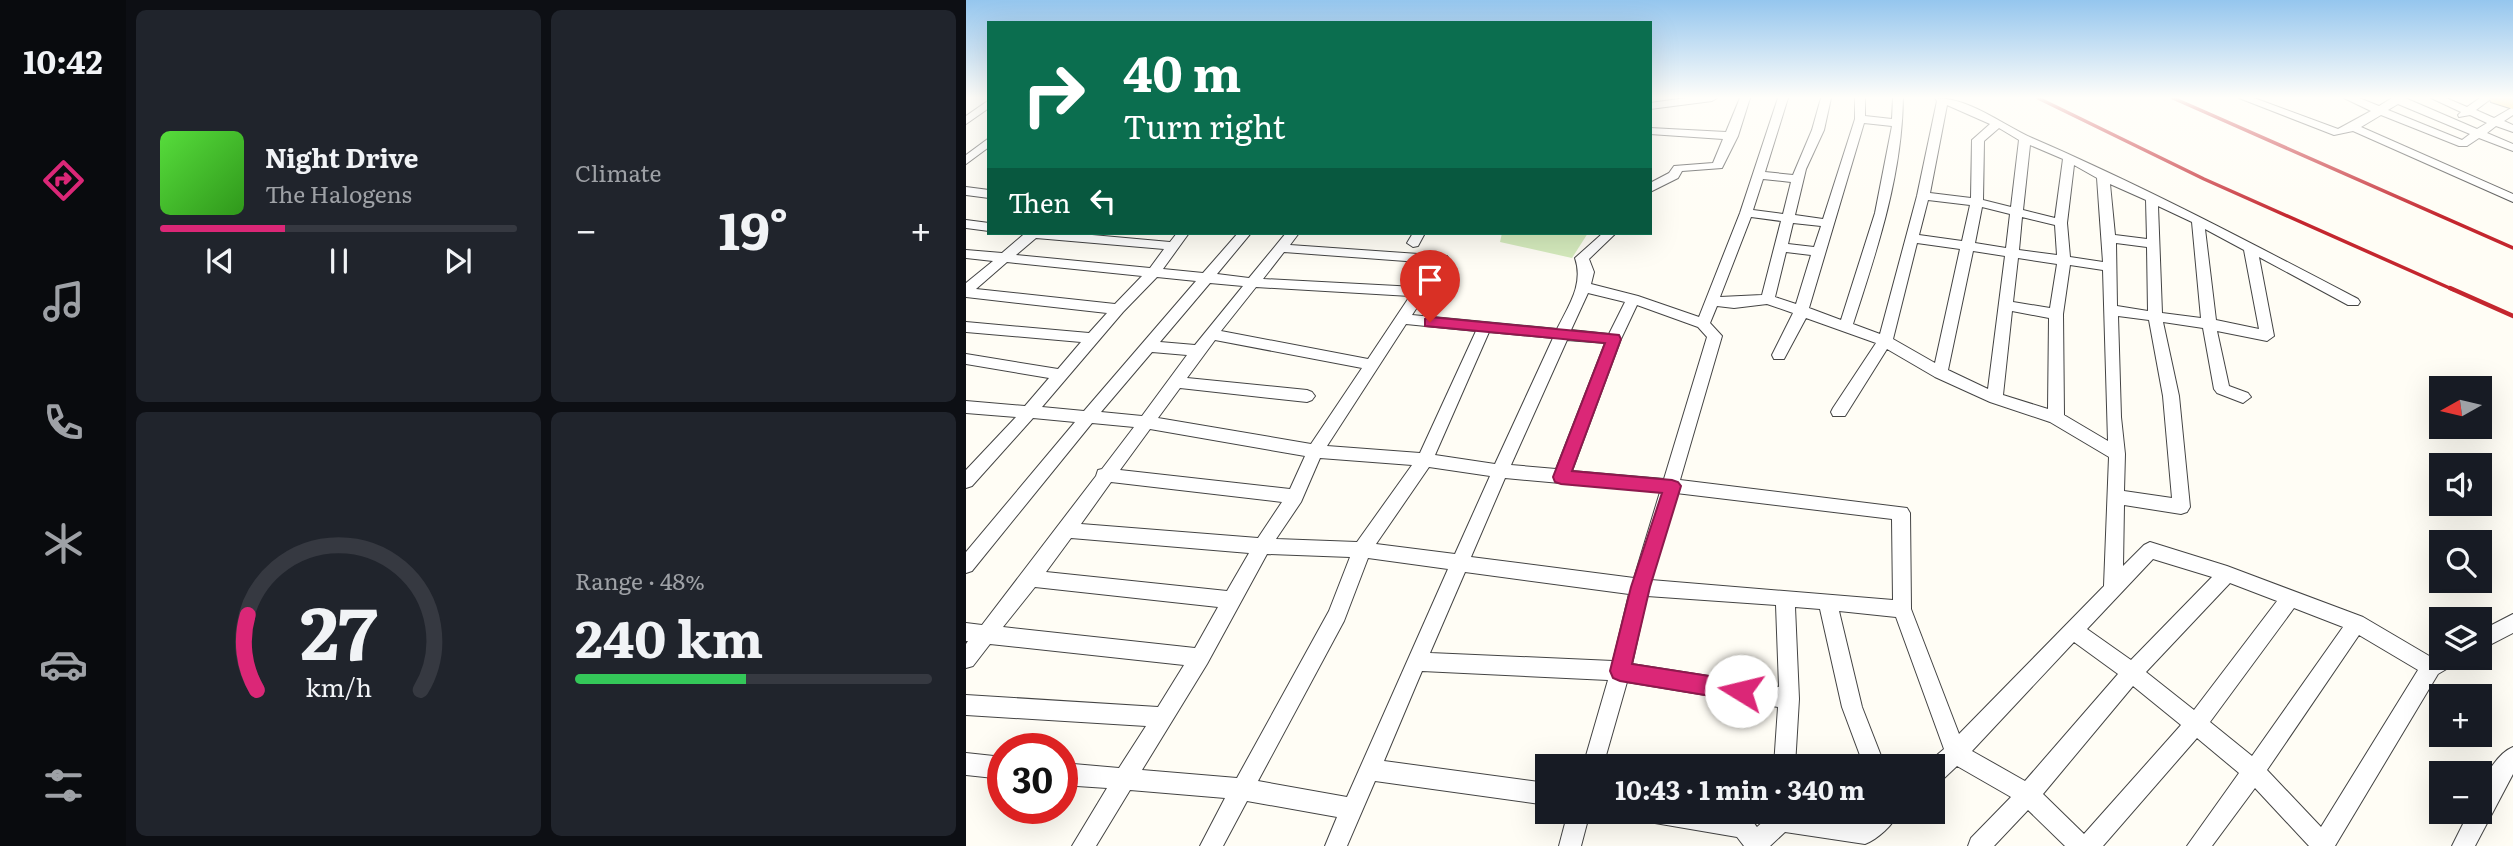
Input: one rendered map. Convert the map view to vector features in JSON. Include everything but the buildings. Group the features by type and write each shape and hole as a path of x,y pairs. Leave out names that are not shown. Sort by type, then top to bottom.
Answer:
{"street":[{"path":"1652,186 1674,175 1678,168 1718,166 1731,137"},
{"path":"1703,324 1746,214 1771,137"},
{"path":"1768,299 1798,179 1815,137"},
{"path":"1779,355 1800,311 1854,137"},
{"path":"1846,325 1879,222 1896,137"},
{"path":"1839,412 1885,341 1923,196 1934,137"},
{"path":"1940,373 1977,202 1978,140 1981,137"},
{"path":"2377,137 2513,198"},
{"path":"2447,137 2463,144 2475,137"},
{"path":"2489,137 2513,148"},
{"path":"1994,398 2025,139 2069,157 2103,176 2198,220 2353,302"},
{"path":"967,159 987,143"},
{"path":"2056,418 2056,314 2064,261 2062,223 2069,157"},
{"path":"967,159 987,161"},
{"path":"1760,175 1798,179"},
{"path":"2103,176 2109,238 2113,417 2117,454 2113,589"},
{"path":"966,191 987,194"},
{"path":"1923,196 1977,202 2062,223"},
{"path":"2114,496 2181,507 2171,396 2155,317 2151,244 2152,199"},
{"path":"1746,214 1826,223"},
{"path":"2198,220 2209,324 2222,389 2243,397"},
{"path":"966,224 987,228"},
{"path":"966,291 1032,235"},
{"path":"1055,235 1172,246"},
{"path":"966,481 1154,272 1181,235"},
{"path":"966,565 1243,235"},
{"path":"966,659 1031,578 1104,475 1211,334 1291,235"},
{"path":"1336,846 1418,663 1499,471 1584,287 1587,271 1582,258 1608,235"},
{"path":"1912,238 2109,267"},
{"path":"2109,238 2151,244"},
{"path":"1781,247 1818,252"},
{"path":"2110,310 2209,324 2267,336 2249,247"},
{"path":"1083,846 1200,658 1262,546 1295,497 1315,452 1442,259 1280,248"},
{"path":"966,254 1300,287 1421,292"},
{"path":"1584,287 1633,299 1703,324 1715,336 1640,587 1596,754"},
{"path":"966,291 1118,309"},
{"path":"1561,477 1614,339 1633,299"},
{"path":"1710,301 1734,303 1768,299 1846,325 1885,341 1940,373 1994,398 2056,418 2117,454"},
{"path":"2006,304 2056,314"},
{"path":"1403,319 1614,339"},
{"path":"966,327 1093,338"},
{"path":"1211,846 1337,615 1362,550 1425,460 1484,328"},
{"path":"1211,334 1373,365"},
{"path":"1148,346 1198,351"},
{"path":"966,359 1062,375"},
{"path":"1177,382 1307,396"},
{"path":"966,407 1146,422 1315,452 1425,460 1499,471 1672,486 1901,513 1902,609 1956,753 2028,795 2081,846"},
{"path":"966,460 985,461"},
{"path":"1104,475 1295,497"},
{"path":"1064,530 1262,546 1362,550 1640,587 1902,609"},
{"path":"1945,763 2150,550 2227,574 2356,623 2429,658"},
{"path":"1979,846 2028,795 2132,673 2227,574"},
{"path":"1031,578 1230,600"},
{"path":"1785,599 1789,699 1785,754"},
{"path":"2088,846 2195,724 2290,599"},
{"path":"1827,601 1852,707 1870,754"},
{"path":"2199,846 2356,623"},
{"path":"2492,634 2513,623"},
{"path":"2074,631 2132,673 2254,771 2323,846 2436,670"},
{"path":"966,632 1200,658"},
{"path":"1418,663 1620,671 1789,699"},
{"path":"966,705 1161,717"},
{"path":"2463,846 2504,768 2513,757"},
{"path":"966,764 987,766"},
{"path":"1370,770 1535,792"},
{"path":"1078,776 1242,789 1352,809"},
{"path":"1570,846 1576,824"},
{"path":"1725,824 1743,827 1756,845 1774,824"},
{"path":"1821,824 1865,833 1875,824"}],"green space":[{"path":"1502,235 1587,235 1572,258 1500,242"}],"railway":[{"path":"2119,137 2204,179 2454,290"},
{"path":"2262,137 2513,248"},
{"path":"2450,288 2513,316"}],"route":[{"path":"1430,322 1614,339 1561,477 1672,486 1640,587 1620,671 1741,691"}]}
